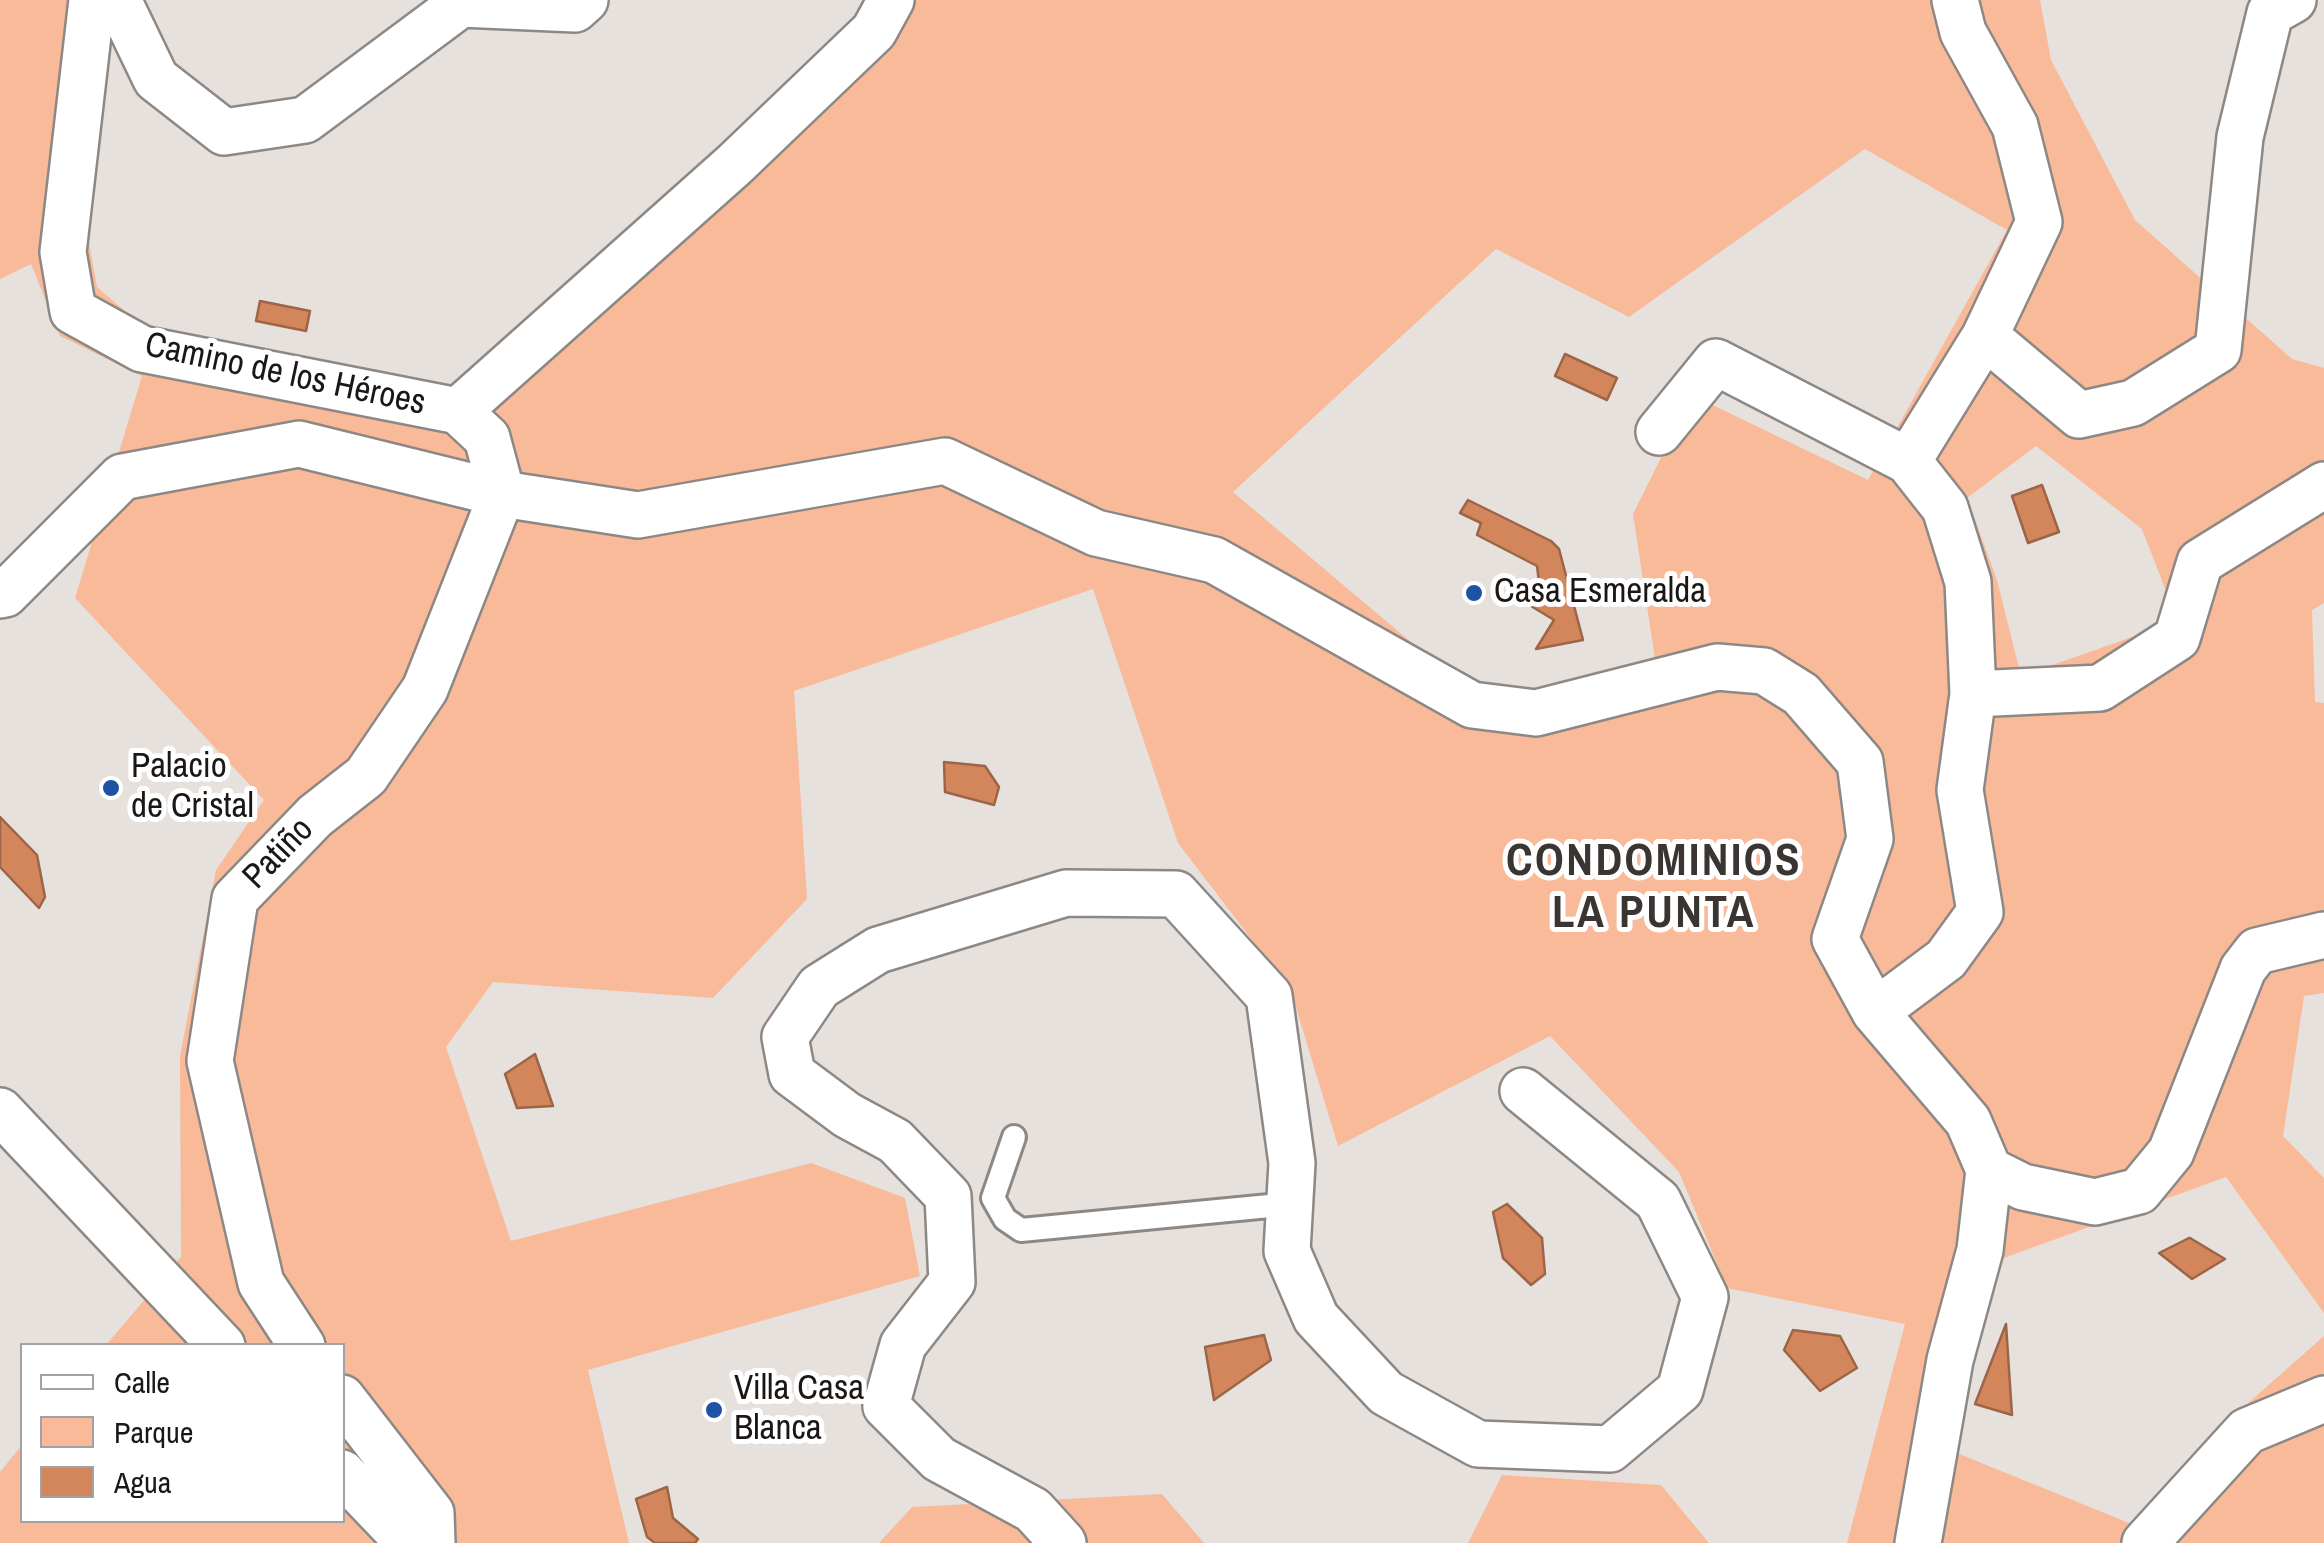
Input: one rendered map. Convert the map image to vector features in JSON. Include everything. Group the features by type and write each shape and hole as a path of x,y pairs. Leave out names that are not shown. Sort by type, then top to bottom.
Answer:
{"street":[{"name":"Camino de los Héroes","path":"92,0 63,252 72,311 142,348 458,411"},
{"path":"118,0 156,78 224,132 305,120 461,4 575,9 585,0"},
{"path":"502,494 487,438 458,411 734,165 874,31 890,0"},
{"path":"1908,461 1985,336 2038,222 2015,126 1963,32 1955,0"},
{"path":"1985,336 2079,415 2133,402 2218,350 2240,137 2270,13 2292,0"},
{"path":"1658,432 1716,362 1908,461 1946,508 1968,582 1973,694 1960,790 1980,912 1946,959 1874,1012"},
{"path":"0,595 122,477 299,444 502,494 638,515 945,461 1096,533 1214,560 1472,705 1536,712 1716,668 1764,671 1801,694 1860,762 1870,838 1835,939 1874,1012 1968,1121 1989,1170 1980,1250 1950,1360 1918,1543"},
{"path":"1973,694 2100,688 2177,638 2200,562 2324,486"},
{"name":"Patiño","path":"300,1343 261,1283 210,1061 235,899 316,816 366,776 425,688 502,494"},
{"path":"1063,1543 1032,1510 939,1459 886,1406 903,1346 952,1282 948,1196 895,1141 847,1115 792,1074 786,1037 818,988 878,950 1066,893 1176,894 1269,996 1292,1163 1287,1251 1316,1318 1386,1393 1478,1444 1610,1449 1680,1390 1706,1298 1658,1201 1523,1091"},
{"path":"1989,1170 2023,1186 2096,1202 2139,1191 2170,1152 2243,969 2257,952 2324,934"},
{"path":"0,1111 219,1343"},
{"path":"2144,1543 2247,1432 2324,1399"},
{"path":"345,1402 431,1513 432,1543"},
{"path":"345,1476 409,1543"}],"lane":[{"path":"1014,1136 992,1198 1005,1219 1021,1230 1290,1204"}],"green space":[{"path":"0,0 113,0 87,232 97,287 148,331 444,391 721,153 864,17 872,0 2040,0 2051,60 2135,220 2292,359 2324,368 2324,603 2312,610 2315,702 2324,703 2324,993 2304,996 2283,1136 2324,1178 2324,1313 2226,1177 2001,1259 1947,1449 2139,1527 2238,1412 2324,1336 2324,1543 1847,1543 1905,1324 1727,1288 1679,1172 1550,1036 1338,1146 1291,991 1178,843 1093,589 794,691 807,899 713,998 493,982 446,1047 511,1241 811,1163 905,1198 920,1276 588,1370 629,1543 0,1543 0,1472 20,1447 20,1523 345,1523 345,1343 108,1343 181,1257 180,1056 216,870 264,800 75,598 142,376 60,336 31,264 0,279","holes":["1865,149 2007,230 1868,480 1692,395 1633,514 1655,659 1532,700 1475,696 1233,492 1496,249 1629,317","2036,446 2142,529 2171,604 2169,624 2021,676 1997,580 1967,498"]},
{"path":"1502,1475 1661,1485 1709,1543 1468,1543"},
{"path":"1162,1494 1204,1543 879,1543 912,1507"}],"water":[{"path":"260,301 310,311 306,331 256,321"},
{"path":"1565,354 1617,378 1607,400 1555,376"},
{"path":"2042,485 2059,532 2028,543 2012,496"},
{"path":"1468,500 1551,541 1559,549 1583,640 1536,649 1554,620 1526,603 1539,582 1537,566 1477,535 1481,523 1460,513"},
{"path":"944,762 985,766 999,787 994,805 945,792"},
{"path":"0,817 37,855 45,897 39,908 0,867"},
{"path":"535,1054 553,1106 517,1108 505,1074"},
{"path":"1507,1204 1542,1238 1545,1274 1531,1285 1503,1258 1493,1212"},
{"path":"2189,1238 2225,1259 2192,1279 2159,1253"},
{"path":"2006,1324 2012,1415 1975,1404"},
{"path":"1793,1330 1840,1336 1857,1368 1820,1391 1784,1350"},
{"path":"1264,1335 1271,1360 1214,1400 1205,1347"},
{"path":"667,1487 673,1518 698,1539 695,1543 655,1543 647,1537 636,1499"}],"place":[{"name":"Casa Esmeralda","path":"1474,593"},
{"name":"Palacio de Cristal","path":"111,788"},
{"name":"Villa Casa Blanca","path":"714,1410"}],"district":[{"name":"CONDOMINIOS LA PUNTA","path":"1654,889"}]}
